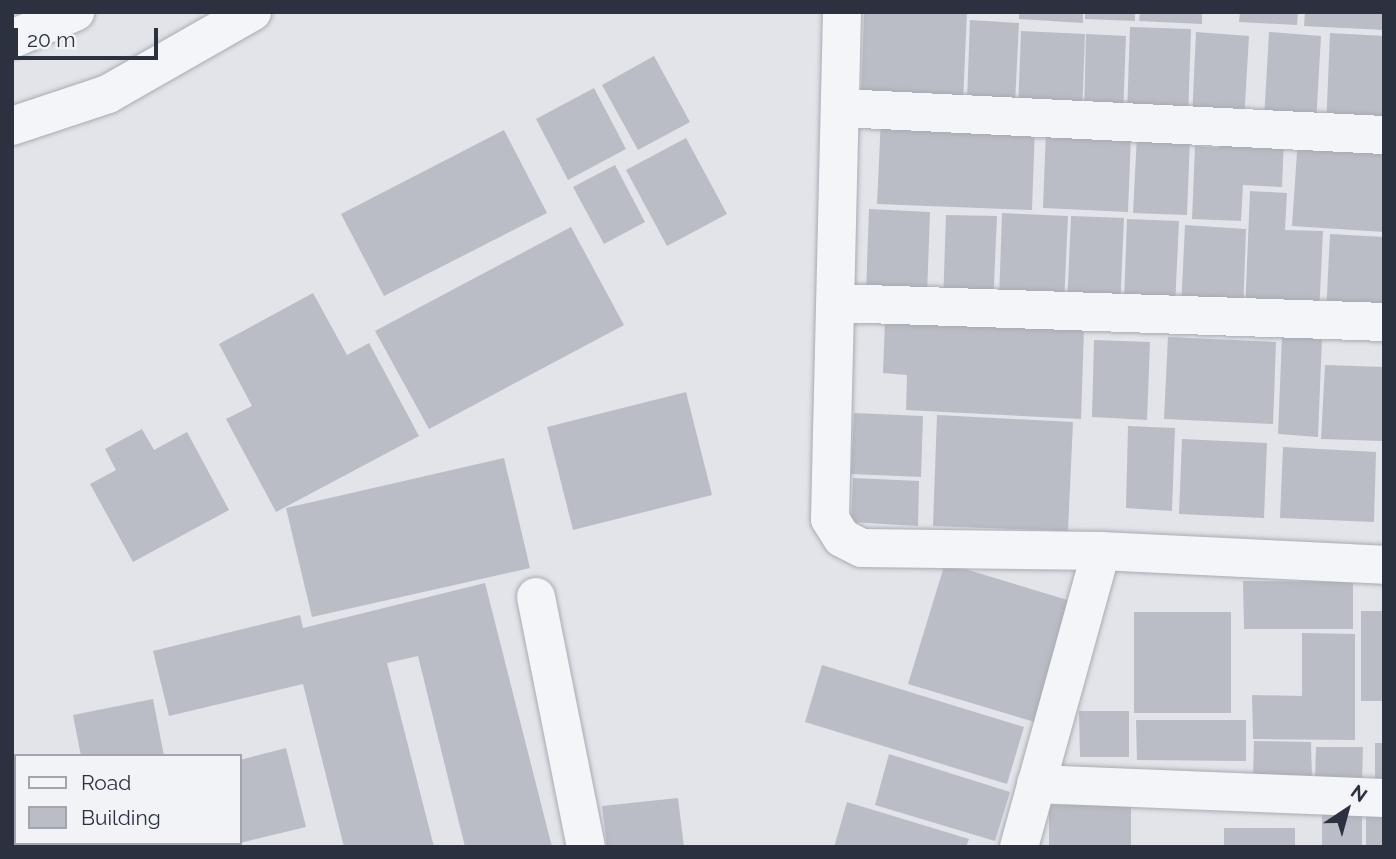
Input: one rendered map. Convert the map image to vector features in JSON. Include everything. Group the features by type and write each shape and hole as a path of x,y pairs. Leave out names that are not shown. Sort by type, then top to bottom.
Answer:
{"street":[{"path":"12,39 75,12"},
{"path":"12,127 108,94 252,12"},
{"path":"842,12 838,303 830,519 842,538 862,548 1101,551 1384,565"},
{"path":"841,108 1384,135"},
{"path":"838,303 1384,322"},
{"path":"1019,847 1101,551"},
{"path":"536,597 586,847"},
{"path":"1036,784 1384,798"}],"building":[{"path":"864,12 967,12 963,101 861,96"},
{"path":"1019,12 1083,12 1083,23 1019,19"},
{"path":"1085,12 1135,12 1135,21 1085,19"},
{"path":"1140,12 1202,12 1202,24 1139,21"},
{"path":"1240,12 1298,12 1297,25 1239,22"},
{"path":"1305,12 1384,12 1384,30 1304,26"},
{"path":"970,20 1019,23 1015,103 967,101"},
{"path":"1130,27 1191,29 1188,117 1127,115"},
{"path":"1021,31 1085,34 1082,115 1018,111"},
{"path":"1196,32 1249,36 1244,121 1192,118"},
{"path":"1269,32 1321,36 1316,124 1264,120"},
{"path":"1330,33 1384,36 1384,132 1326,129"},
{"path":"1086,34 1126,36 1123,115 1084,114"},
{"path":"654,56 690,122 638,150 602,85"},
{"path":"594,88 626,149 568,180 536,119"},
{"path":"881,118 1035,125 1032,210 877,204"},
{"path":"504,130 547,213 384,296 341,214"},
{"path":"1046,131 1131,134 1128,212 1043,208"},
{"path":"1137,135 1190,137 1187,215 1133,213"},
{"path":"1219,136 1284,138 1282,187 1243,185 1241,221 1192,219 1195,146 1219,148"},
{"path":"686,138 727,214 667,246 626,170"},
{"path":"1298,138 1384,145 1384,232 1292,226"},
{"path":"615,165 645,222 604,244 573,187"},
{"path":"1250,191 1287,193 1285,230 1323,231 1319,315 1245,312"},
{"path":"869,209 930,212 927,295 866,293"},
{"path":"1002,213 1068,216 1064,304 999,301"},
{"path":"946,215 997,216 993,306 943,304"},
{"path":"1071,216 1124,218 1120,309 1067,307"},
{"path":"1127,219 1179,221 1175,306 1124,303"},
{"path":"1185,225 1246,229 1243,312 1181,309"},
{"path":"571,227 624,325 429,429 375,331"},
{"path":"1330,234 1384,237 1384,317 1326,315"},
{"path":"313,293 347,355 369,343 419,436 276,512 226,419 252,406 219,344"},
{"path":"885,320 1084,328 1081,419 906,410 907,375 883,373"},
{"path":"1282,336 1322,338 1318,437 1278,434"},
{"path":"1168,337 1276,342 1273,424 1164,419"},
{"path":"1094,340 1150,342 1147,420 1092,417"},
{"path":"1325,365 1384,367 1383,441 1321,439"},
{"path":"686,392 712,495 573,530 547,427"},
{"path":"854,413 923,416 921,477 851,474"},
{"path":"937,415 1073,422 1068,531 933,526"},
{"path":"1128,426 1175,428 1172,511 1126,508"},
{"path":"142,429 154,450 187,432 229,510 133,562 90,484 116,470 105,449"},
{"path":"1182,439 1267,443 1264,518 1179,514"},
{"path":"1283,447 1376,452 1374,522 1280,518"},
{"path":"504,458 530,568 312,617 286,508"},
{"path":"853,478 919,481 918,526 851,522"},
{"path":"945,563 1074,602 1038,723 908,684"},
{"path":"1243,581 1353,582 1353,629 1244,629"},
{"path":"485,583 552,847 465,847 418,656 387,663 434,847 344,847 303,684 169,716 153,651 300,615 303,628"},
{"path":"1361,611 1384,611 1384,701 1361,701"},
{"path":"1134,612 1231,612 1231,713 1134,713"},
{"path":"1302,633 1355,634 1355,740 1253,739 1252,695 1302,696"},
{"path":"822,665 1024,727 1007,784 805,722"},
{"path":"153,699 164,754 81,754 73,715"},
{"path":"1079,711 1129,711 1129,757 1080,757"},
{"path":"1136,720 1246,720 1246,761 1137,760"},
{"path":"1254,741 1311,742 1312,780 1253,780"},
{"path":"1375,743 1384,743 1384,789 1375,789"},
{"path":"1316,747 1363,747 1362,782 1315,781"},
{"path":"286,748 306,827 242,843 242,759"},
{"path":"889,754 1010,792 995,841 875,805"},
{"path":"12,787 14,836 12,836"},
{"path":"678,798 684,847 607,847 602,806"},
{"path":"847,802 969,839 966,847 834,847"},
{"path":"1049,805 1131,805 1131,847 1049,847"},
{"path":"1322,812 1362,813 1362,847 1322,847"},
{"path":"1366,812 1384,812 1384,847 1366,847"},
{"path":"1224,828 1295,828 1295,847 1224,847"},
{"path":"100,845 183,847 100,847"}]}
